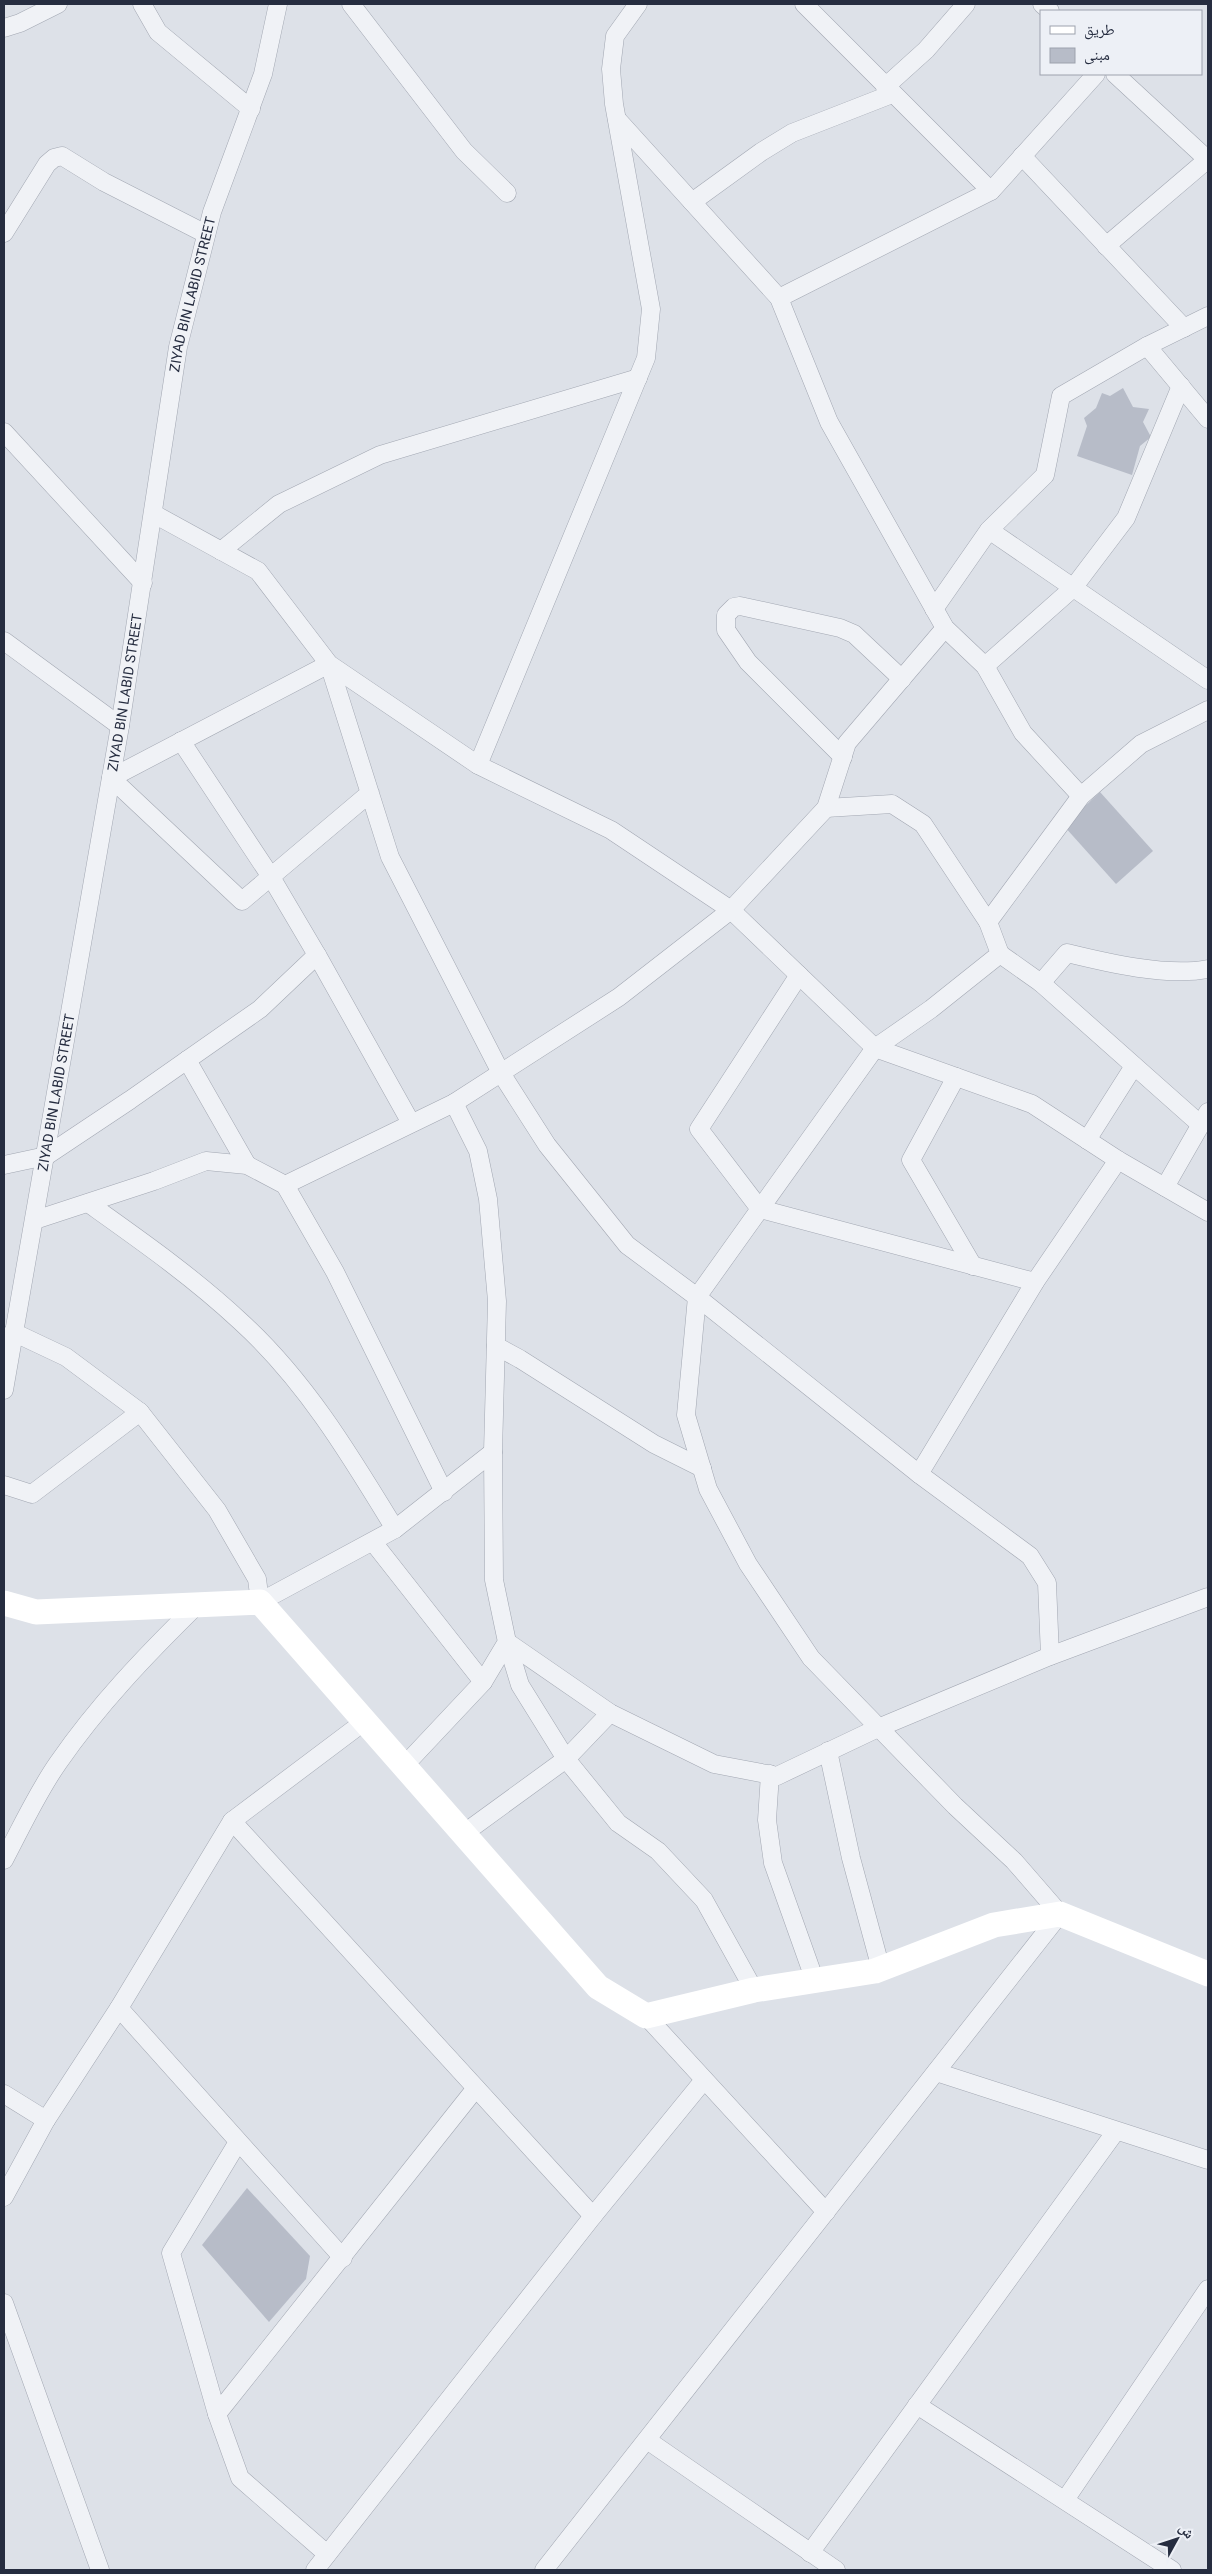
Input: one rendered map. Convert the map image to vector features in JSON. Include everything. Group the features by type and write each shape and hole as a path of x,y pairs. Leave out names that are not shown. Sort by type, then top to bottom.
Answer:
{"street":[{"path":"4,28 20,23 58,4"},
{"path":"142,4 158,32 251,109"},
{"name":"ZIYAD BIN LABID STREET","path":"4,1390 120,726 154,514 178,347 212,212 263,74 278,4"},
{"path":"351,4 364,17 464,151 507,192"},
{"path":"478,765 646,358 651,309 616,119 611,69 615,36 638,4"},
{"path":"804,4 888,91 991,191"},
{"path":"692,202 761,152 792,133 888,91 966,4"},
{"path":"779,298 991,191 1095,75"},
{"path":"1106,246 1208,160 1116,75"},
{"path":"616,119 779,298 829,422 945,628 985,666 1022,733 1081,796"},
{"path":"4,233 47,164 54,158 62,156 104,182 206,234"},
{"path":"1022,156 1184,328"},
{"path":"934,609 989,530 1045,475 1061,396 1147,346 1208,316"},
{"path":"1147,346 1208,419"},
{"path":"221,551 279,504 380,455 638,378"},
{"path":"985,666 1073,588 1126,518 1181,386"},
{"path":"4,432 143,583"},
{"path":"154,514 258,571 329,664 478,765 611,830 732,910 875,1048 1032,1104 1118,1160 1208,1212"},
{"path":"989,530 1208,680"},
{"path":"842,757 748,662 726,630 726,614 729,610 740,606 840,628 854,634 902,679"},
{"path":"285,1185 454,1103 618,997 732,910 826,808 847,743 945,628"},
{"path":"4,641 120,726"},
{"path":"329,664 111,778 242,901 370,793"},
{"path":"329,664 390,856 501,1073 547,1145 627,1245 697,1297 919,1474 1030,1556 1047,1583 1050,1656"},
{"path":"988,922 1081,796 1141,744 1208,710"},
{"path":"181,742 271,877 411,1123"},
{"path":"826,808 892,804 923,824 988,922 1000,954 1041,983 1134,1066 1205,1118 1165,1187"},
{"path":"1041,983 1068,953 1112,964 1192,972 1208,969"},
{"path":"1000,954 932,1009 875,1048 697,1297 686,1415 708,1490 748,1564 811,1658 878,1728 1014,1861 1060,1914 1208,1974"},
{"path":"4,1165 46,1156 260,1009 317,955"},
{"path":"799,975 699,1129 760,1209 1035,1282"},
{"path":"187,1060 247,1165"},
{"path":"1087,1140 1134,1066"},
{"path":"956,1077 911,1160 973,1266"},
{"path":"454,1103 478,1151 488,1199 497,1301 493,1452 494,1580 507,1642 520,1685 566,1759 618,1823 658,1851 704,1900 754,1990"},
{"path":"919,1474 1035,1282 1118,1160"},
{"path":"35,1220 206,1161 247,1165 285,1185 335,1272 444,1492"},
{"path":"88,1203 170,1262 248,1328 292,1376 335,1432 395,1529"},
{"path":"13,1332 66,1357 140,1412 217,1510 257,1579 260,1602 598,1987 646,2016 826,2212"},
{"path":"496,1346 520,1358 647,1439 702,1468"},
{"path":"4,1485 32,1494 140,1412"},
{"path":"4,1603 36,1612 260,1602 395,1529 493,1452"},
{"path":"373,1542 483,1682"},
{"path":"507,1642 610,1713 714,1764 777,1776 878,1728 1050,1656 1208,1597"},
{"path":"4,1860 57,1764 102,1705 148,1653 197,1605"},
{"path":"404,1766 483,1682 507,1642"},
{"path":"463,1834 566,1759 610,1713"},
{"path":"4,2197 46,2120 119,2008 232,1821 365,1722"},
{"path":"828,1751 850,1858 881,1969"},
{"path":"770,1774 767,1820 773,1862 815,1981"},
{"path":"232,1821 593,2216"},
{"path":"646,2016 754,1990 881,1969 994,1925 1060,1914"},
{"path":"544,2570 1060,1914"},
{"path":"119,2008 342,2258"},
{"path":"936,2072 1208,2160"},
{"path":"315,2570 593,2216 704,2080"},
{"path":"217,2414 476,2088"},
{"path":"4,2094 46,2120"},
{"path":"810,2552 1116,2130"},
{"path":"238,2142 171,2253 217,2414 240,2478 327,2554"},
{"path":"1065,2500 1208,2289"},
{"path":"4,2304 100,2570"},
{"path":"917,2405 1172,2570"},
{"path":"647,2440 836,2570"}],"building":[{"path":"1123,388 1133,407 1149,409 1143,422 1151,437 1140,446 1132,475 1077,456 1087,426 1084,418 1096,408 1102,393 1110,396"},
{"path":"1100,792 1153,851 1116,884 1064,826"},
{"path":"247,2188 310,2256 306,2279 269,2322 202,2245"}]}
